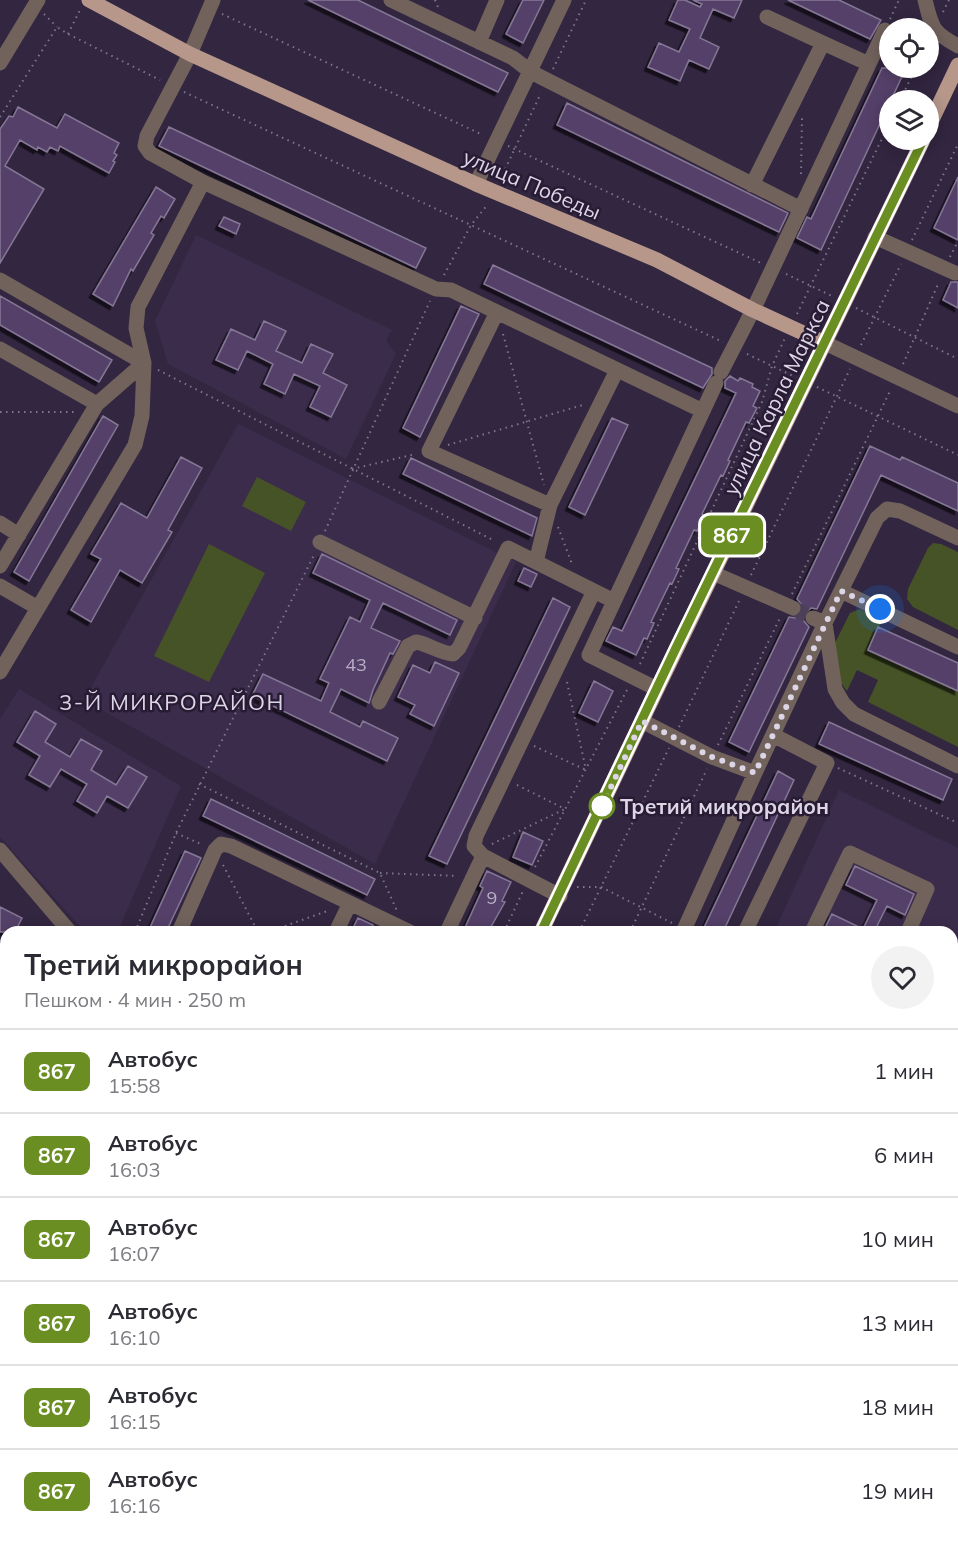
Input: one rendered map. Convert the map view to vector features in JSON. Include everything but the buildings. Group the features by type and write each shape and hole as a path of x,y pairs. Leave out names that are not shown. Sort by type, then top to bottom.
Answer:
{"main road":[{"name":"улица Победы","path":"85,4 476,184 657,260 753,310 825,343"},
{"path":"939,105 958,65"},
{"name":"улица Карла Маркса","path":"544,926 918,150"}],"street":[{"path":"0,63 38,0"},
{"path":"213,0 190,54 147,136 145,146 150,153 203,182 436,289 451,290 703,411"},
{"path":"391,0 513,58 547,81 801,209"},
{"path":"479,42 497,0"},
{"path":"476,184 564,0"},
{"path":"925,0 934,30 939,36 958,46"},
{"path":"767,17 869,64"},
{"path":"657,689 589,655 879,43"},
{"path":"752,185 823,44"},
{"path":"0,672 135,445 142,416 144,363 136,328 138,307 203,182"},
{"path":"875,237 950,271"},
{"path":"0,280 144,363"},
{"path":"497,312 429,451 550,505"},
{"name":"улица Победы","path":"825,343 958,406"},
{"path":"0,350 97,405"},
{"path":"0,566 97,405 144,363"},
{"path":"536,562 550,505 617,370"},
{"path":"686,926 773,735 819,621 841,591 877,518 887,509 900,511 958,538"},
{"path":"0,523 19,535"},
{"path":"320,542 475,618"},
{"path":"379,702 408,646 416,642 424,643 443,654 453,654 459,648 508,548 614,601"},
{"path":"713,573 790,607"},
{"path":"0,586 38,608"},
{"path":"563,889 529,879 480,854 474,846 476,836 594,591"},
{"path":"841,591 958,647"},
{"path":"819,621 836,689 843,703 854,714 958,766"},
{"path":"642,721 712,757 755,773"},
{"path":"748,926 827,763 773,735"},
{"path":"181,926 215,850 221,844 231,846 399,926"},
{"path":"0,850 65,926"},
{"path":"815,926 850,853 927,889 911,926"},
{"path":"450,926 473,877 480,854"},
{"path":"339,926 350,903"}],"path":[{"path":"137,926 176,833 320,542 436,289 471,225 488,205 586,0"},
{"path":"891,18 899,0"},
{"path":"68,34 85,4"},
{"path":"0,117 57,27 172,86 806,381 958,455"},
{"path":"801,175 802,107"},
{"path":"507,926 633,678 762,402 772,366 879,145"},
{"path":"790,607 915,337 950,271 958,241"},
{"path":"811,285 958,359"},
{"path":"503,334 550,505"},
{"path":"582,926 856,356"},
{"path":"144,363 508,548"},
{"path":"352,469 429,451 603,399"},
{"path":"0,412 78,412 97,405"},
{"path":"558,528 579,583"},
{"path":"566,680 585,770"},
{"path":"522,741 585,770"},
{"path":"827,763 958,823"},
{"path":"503,779 565,809"},
{"path":"199,784 380,873 473,877"},
{"path":"480,854 565,809"},
{"path":"176,833 215,850 255,926"},
{"path":"380,873 406,926"},
{"path":"563,889 601,887 676,926"},
{"path":"285,926 330,910"}],"shaded area":[{"path":"196,235 392,330 386,341 396,354 346,459 168,364 155,321"},
{"path":"238,424 516,562 375,864 84,700"},
{"path":"19,689 181,786 120,926 80,926 0,837 0,719"},
{"path":"839,790 958,848 958,926 777,926"}],"green space":[{"path":"257,477 306,502 291,531 242,506"},
{"path":"933,543 958,552 958,630 913,607 907,599 908,589 928,548"},
{"path":"209,544 265,573 209,682 154,656"},
{"path":"860,609 883,619 868,650 958,691 958,747 868,702 878,680 857,670 847,691 841,683 835,643 850,613"}],"tunnel":[{"path":"793,608 813,618"}],"bus line":[{"name":"867","path":"544,926 675,650 918,150"}],"place":[{"name":"Третий микрорайон","path":"602,806"}],"district":[{"name":"3-Й МИКРОРАЙОН","path":"172,702"}],"route":[{"path":"602,806 642,721 712,757 755,773 841,591 880,609"}]}
